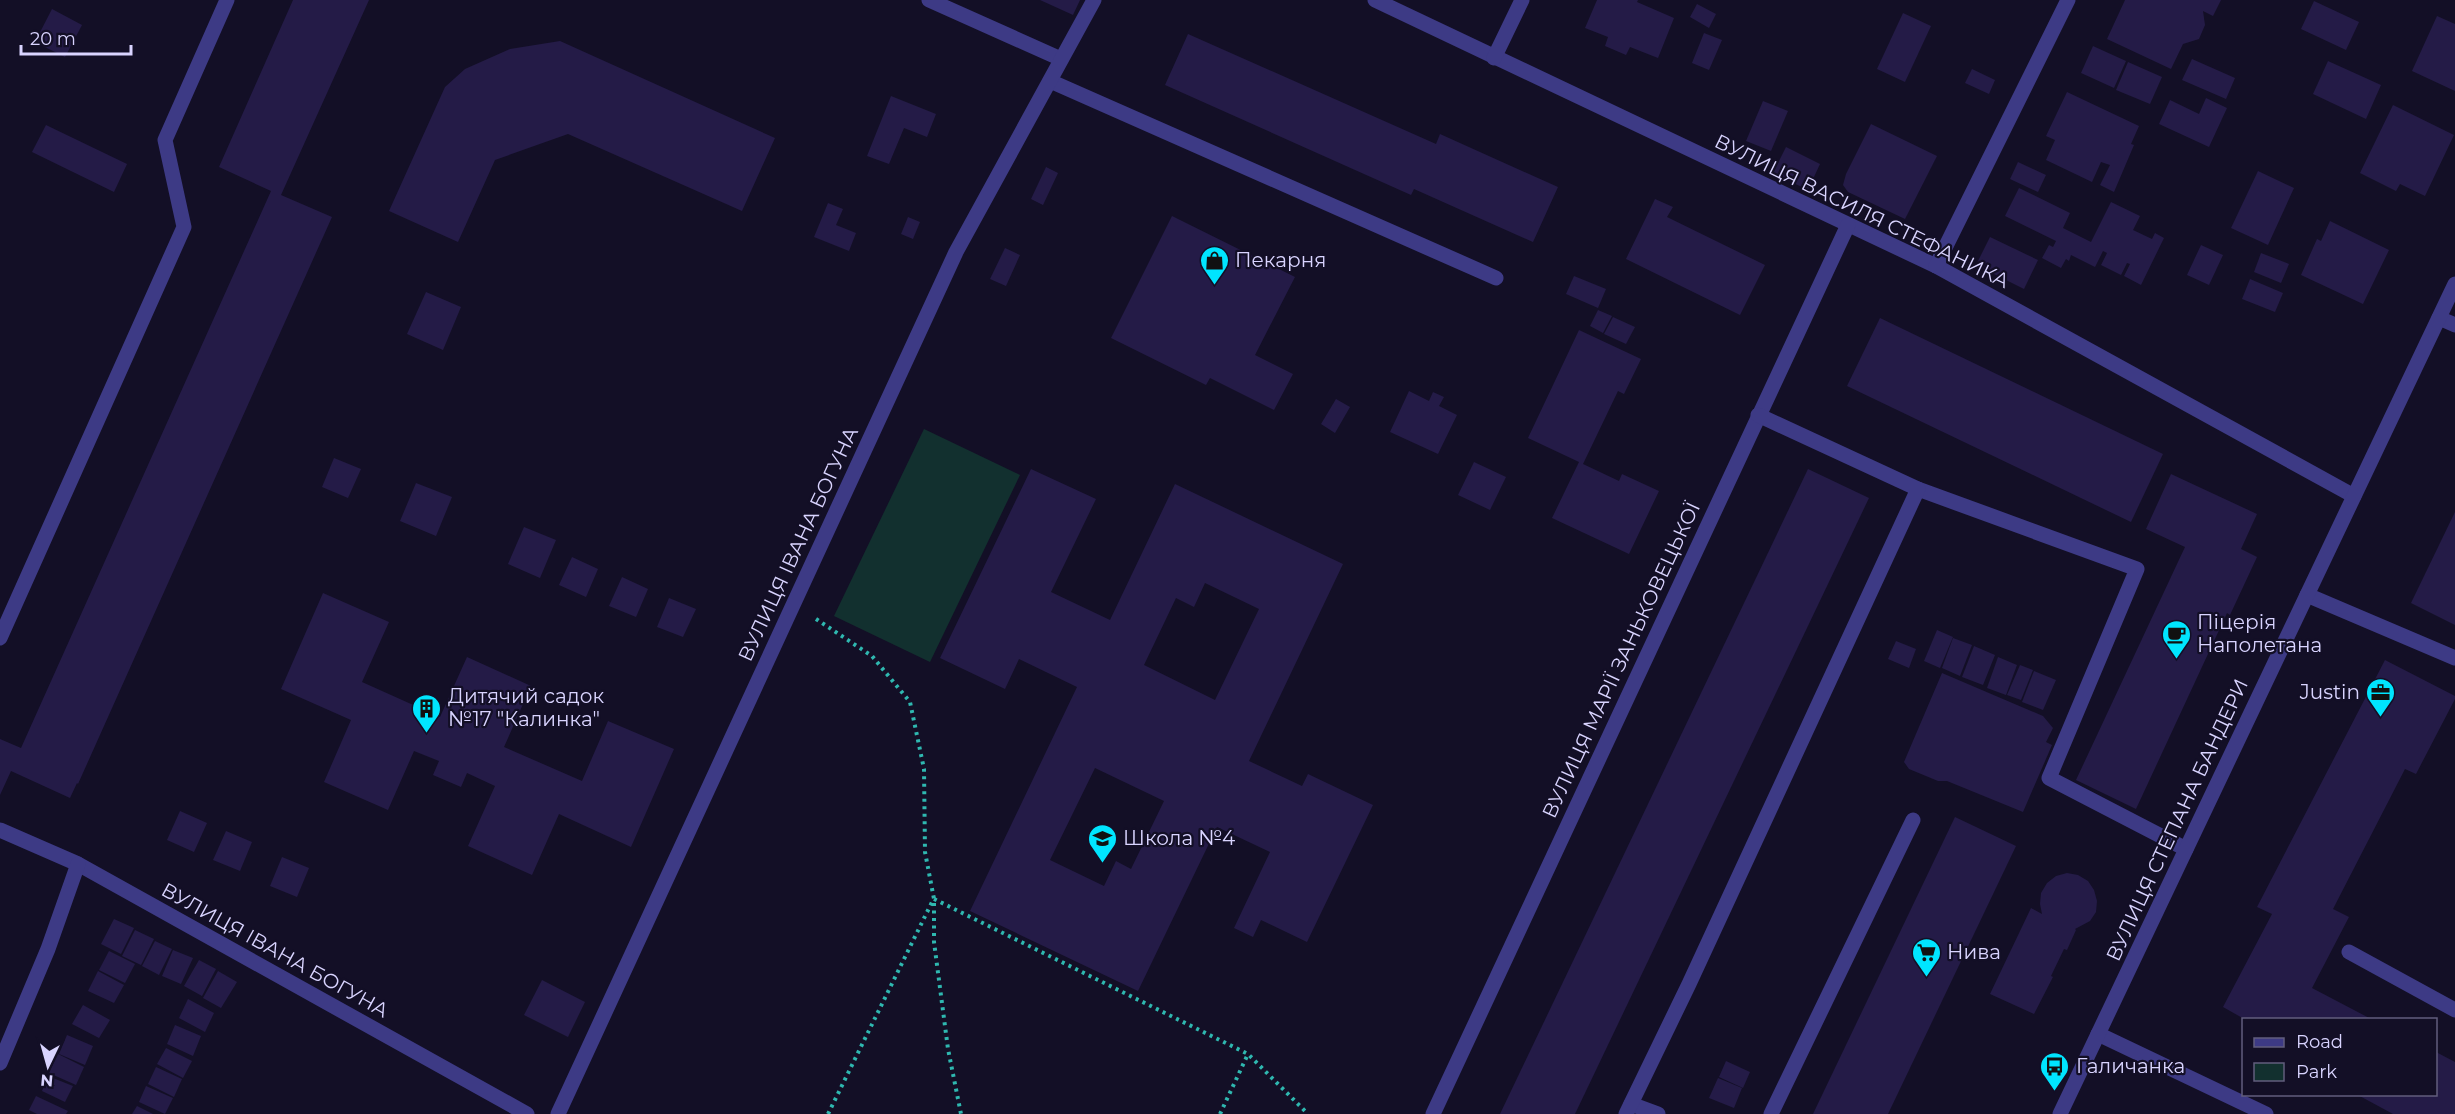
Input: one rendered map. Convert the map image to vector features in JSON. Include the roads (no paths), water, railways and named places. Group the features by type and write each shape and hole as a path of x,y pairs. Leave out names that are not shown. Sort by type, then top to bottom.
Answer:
{"street":[{"path":"0,638 184,227 165,140 227,0"},
{"path":"929,0 1061,59"},
{"name":"ВУЛИЦЯ ІВАНА БОГУНА","path":"558,1114 956,252 1094,0"},
{"name":"ВУЛИЦЯ ВАСИЛЯ СТЕФАНИКА","path":"1375,0 1936,266 2354,496"},
{"path":"1494,58 1522,0"},
{"path":"1936,266 2068,0"},
{"path":"1050,81 1496,278"},
{"name":"ВУЛИЦЯ МАРІЇ ЗАНЬКОВЕЦЬКОЇ","path":"1433,1114 1848,225"},
{"name":"ВУЛИЦЯ СТЕПАНА БАНДЕРИ","path":"2060,1114 2455,284"},
{"path":"2439,318 2455,325"},
{"path":"1758,415 1918,489 2137,569 2049,778 2186,849"},
{"path":"1658,1114 1628,1109 1689,984 1918,489"},
{"path":"2307,595 2455,658"},
{"path":"1771,1114 1913,820"},
{"name":"ВУЛИЦЯ ІВАНА БОГУНА","path":"0,830 78,864 527,1114"},
{"path":"0,1063 48,949 78,864"},
{"path":"2349,952 2455,1010"},
{"path":"2098,1034 2266,1114"}],"place":[{"name":"Пекарня","path":"1214,286"},
{"name":"Піцерія Наполетана","path":"2176,660"},
{"name":"Justin","path":"2381,718"},
{"name":"Дитячий садок №17 \"Калинка\"","path":"427,734"},
{"name":"Школа №4","path":"1102,864"},
{"name":"Нива","path":"1926,978"},
{"name":"Галичанка","path":"2055,1092"}]}
